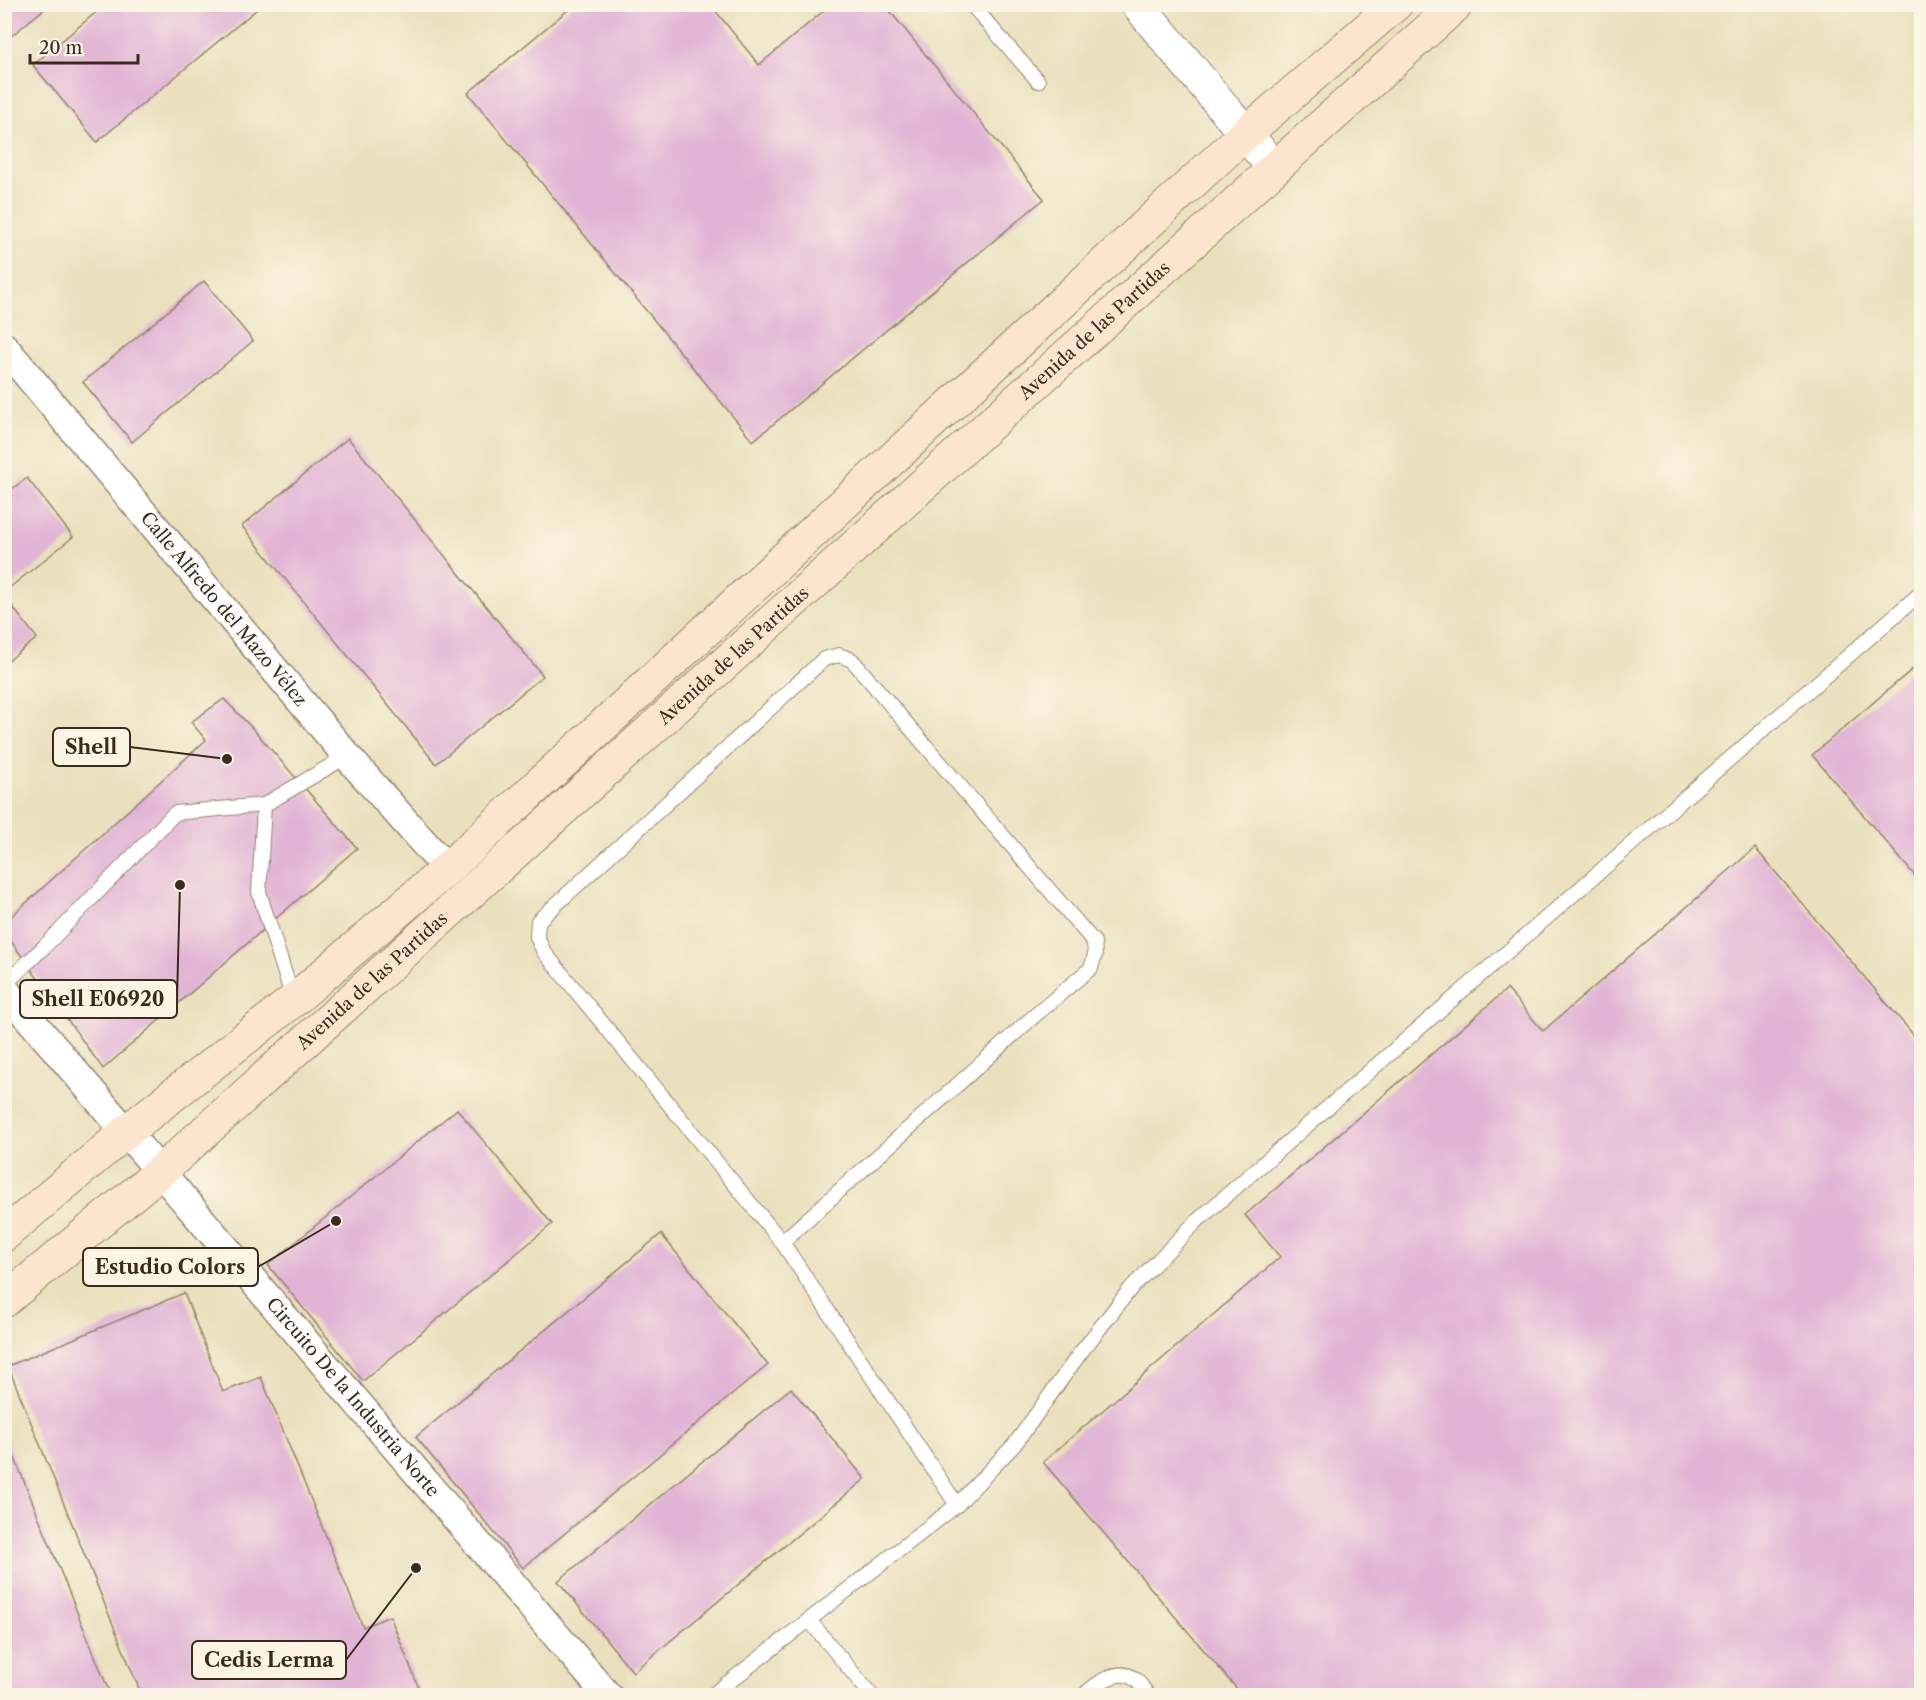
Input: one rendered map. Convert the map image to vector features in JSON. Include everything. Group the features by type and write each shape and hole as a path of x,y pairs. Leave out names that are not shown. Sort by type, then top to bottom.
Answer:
{"main road":[{"name":"Avenida de las Partidas","path":"4,1235 126,1132 294,1000 447,869 1245,134 1396,4"},
{"name":"Avenida de las Partidas","path":"4,1301 160,1172 1457,4"}],"street":[{"path":"1137,4 1274,168"},
{"name":"Calle Alfredo del Mazo Vélez","path":"4,347 347,756 447,869"},
{"name":"Circuito De la Industria Norte","path":"4,989 608,1695"}],"lane":[{"path":"971,4 1038,81"},
{"path":"711,1695 957,1506 1015,1444 1077,1356 1131,1288 1197,1221 1922,592"},
{"path":"782,1242 1091,968 1095,955 1094,942 852,660 839,655 824,659 538,921 537,937 544,952 782,1242 957,1506"},
{"path":"4,985 174,813 264,805 347,756"},
{"path":"264,805 260,892 294,1000"},
{"path":"809,1620 872,1695"},
{"path":"1083,1695 1101,1680 1118,1674 1134,1678 1149,1695"}],"building":[{"path":"4,4 50,4 4,42"},
{"path":"106,4 263,4 97,142 33,65"},
{"path":"575,4 710,4 759,65 832,4 884,4 1044,199 753,441 468,93"},
{"path":"204,281 253,341 132,442 83,382"},
{"path":"348,438 543,676 436,764 242,526"},
{"path":"27,478 73,537 4,592 4,495"},
{"path":"4,596 37,638 4,664"},
{"path":"1922,661 1922,884 1812,755"},
{"path":"224,699 357,848 103,1069 5,933 5,922 206,740 191,722"},
{"path":"1755,848 1922,1045 1922,1696 1243,1696 1043,1462 1280,1257 1245,1215 1507,989 1543,1031"},
{"path":"457,1109 552,1224 363,1381 268,1265"},
{"path":"661,1234 768,1365 523,1568 416,1437"},
{"path":"184,1293 223,1392 261,1377 363,1627 390,1616 422,1696 142,1696 8,1366"},
{"path":"791,1388 865,1479 633,1672 558,1581"},
{"path":"5,1434 111,1696 4,1696"}],"place":[{"name":"Shell","path":"227,759"},
{"name":"Shell E06920","path":"180,885"},
{"name":"Estudio Colors","path":"336,1221"},
{"name":"Cedis Lerma","path":"416,1568"}]}
